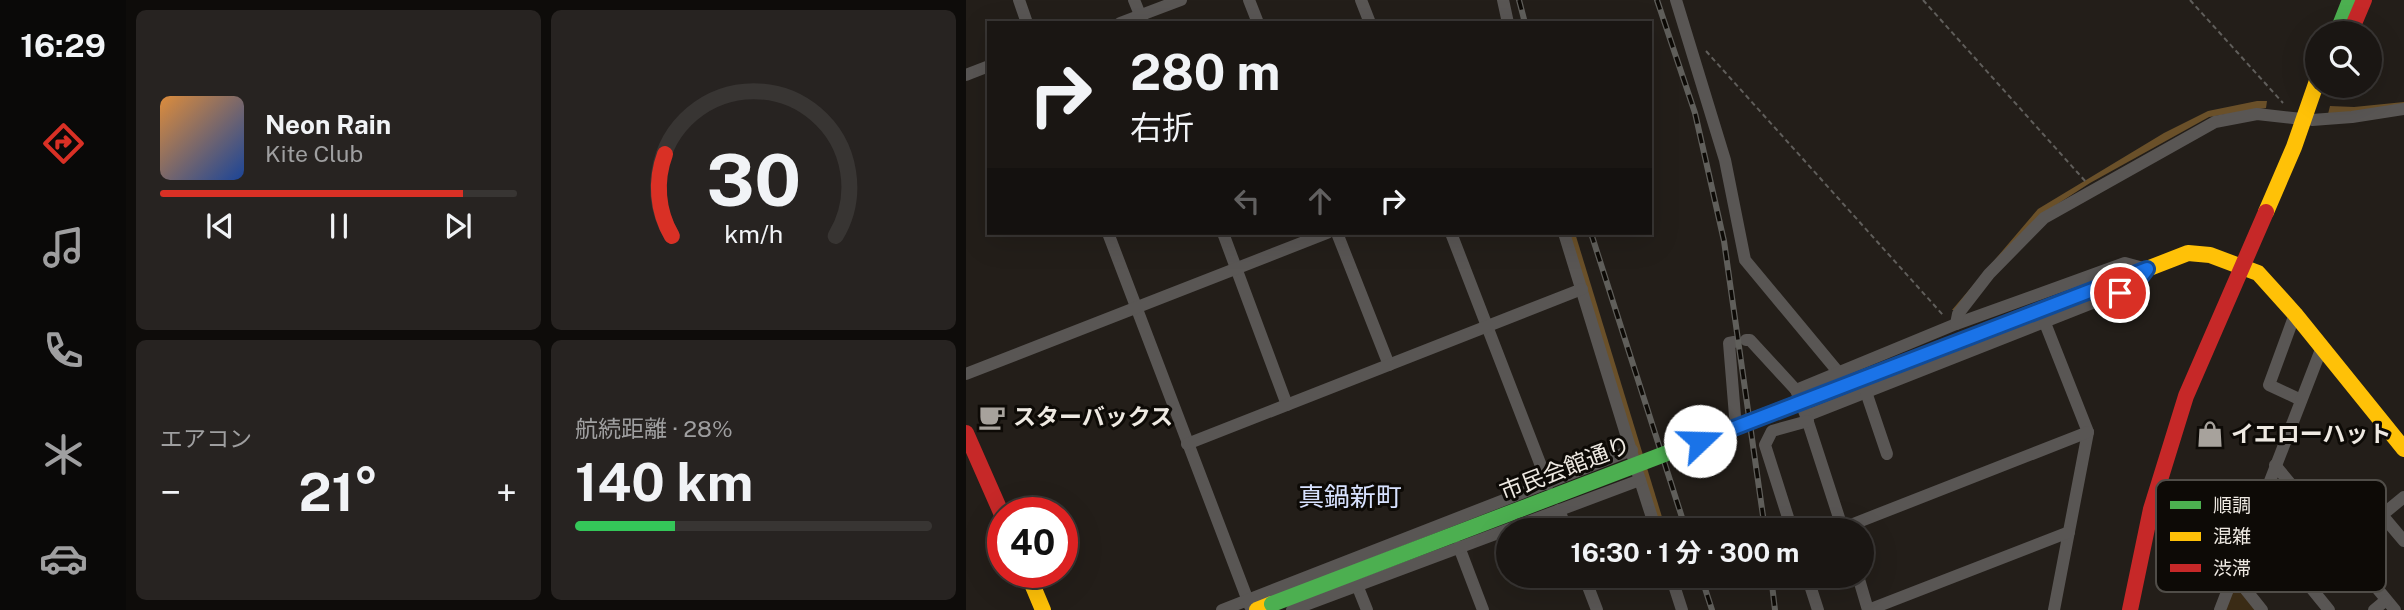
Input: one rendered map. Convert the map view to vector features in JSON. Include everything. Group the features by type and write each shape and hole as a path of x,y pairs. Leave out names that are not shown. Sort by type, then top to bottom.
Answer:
{"street":[{"path":"1019,0 1026,21"},
{"path":"1134,0 1142,19 1181,0"},
{"path":"1249,0 1257,21"},
{"path":"1361,0 1369,21"},
{"path":"1503,0 1508,21"},
{"path":"1676,0 1725,160 1745,260 1839,373"},
{"path":"2342,21 2350,0"},
{"path":"2355,21 2364,0"},
{"path":"966,75 987,67"},
{"path":"2159,480 2186,396 2244,267 2294,147 2311,98"},
{"path":"2303,119 2319,98"},
{"path":"1954,325 1958,314 1989,274 2044,218 2215,122 2258,114 2303,119 2352,117 2404,109"},
{"path":"1109,235 1187,444 1257,606"},
{"path":"1224,235 1287,405"},
{"path":"966,373 1322,235"},
{"path":"1338,235 1389,365"},
{"path":"1452,235 1548,484"},
{"path":"1565,235 1652,518"},
{"name":"市民会館通り","path":"1257,606 2188,253 2210,255 2258,273 2265,279 2404,449"},
{"path":"1788,518 1765,444 1772,431 2133,287 2147,269 2125,263 1954,325 1796,390"},
{"path":"1187,444 1582,289"},
{"path":"2295,314 2269,385 2301,400"},
{"path":"2045,323 2088,432 2054,610"},
{"path":"1735,416 1729,343 1751,340 1796,390 1839,518"},
{"path":"2269,480 2322,347"},
{"path":"1866,392 1887,454"},
{"path":"1871,518 2088,432"},
{"path":"966,433 994,497"},
{"path":"1222,610 1257,606 1632,450"},
{"path":"2275,465 2287,480"},
{"path":"1292,610 1640,480"},
{"path":"2130,610 2156,492"},
{"path":"2386,511 2404,497"},
{"path":"1559,510 1562,518"},
{"path":"2386,519 2404,541"},
{"path":"1862,588 1868,610 2069,532"},
{"path":"1459,547 1483,610"},
{"path":"1357,585 1367,610"},
{"path":"1034,588 1043,610"},
{"path":"1589,588 1597,610"},
{"path":"1675,588 1682,610"},
{"path":"1811,588 1818,610"},
{"path":"2220,610 2227,592"},
{"path":"2248,592 2262,610"},
{"path":"2314,592 2329,610"},
{"path":"2374,610 2391,605"}],"path":[{"path":"1923,0 2094,191"},
{"path":"2190,0 2303,119"},
{"path":"1688,38 1708,53 1954,325"}],"shaded area":[{"path":"2267,101 2266,108 2209,117 2090,183 2042,214 1959,310 1952,310 2038,209 2164,133 2208,111"},
{"path":"2404,102 2404,107 2328,114 2330,106 2354,107"},
{"path":"1569,235 1576,235 1662,518 1656,518"},
{"path":"2232,592 2241,592 2255,610 2225,610"}],"railway":[{"path":"1519,0 1524,21"},
{"path":"1657,0 1695,113 1724,241 1763,518"},
{"path":"1592,235 1682,518"},
{"path":"1705,588 1712,610"},
{"path":"1772,588 1775,610"}],"traffic: fast":[{"path":"2342,21 2350,0"},
{"path":"1272,604 1730,429"}],"traffic: slow":[{"path":"2266,212 2294,147 2311,98"},
{"path":"2085,293 2188,253 2210,255 2258,273 2295,314 2404,449"},
{"path":"1730,429 2085,293"},
{"path":"1034,588 1043,610"},
{"path":"1257,610 1272,604"}],"traffic: jam":[{"path":"2355,21 2364,0"},
{"path":"2160,480 2186,396 2266,212"},
{"path":"966,433 994,497"},
{"path":"2130,610 2156,493"}],"place":[{"name":"スターバックス","path":"992,417"},
{"name":"イエローハット","path":"2210,434"}],"district":[{"name":"真鍋新町","path":"1350,497"}],"route":[{"path":"1700,441 2147,269 2133,287 2120,293"}]}
